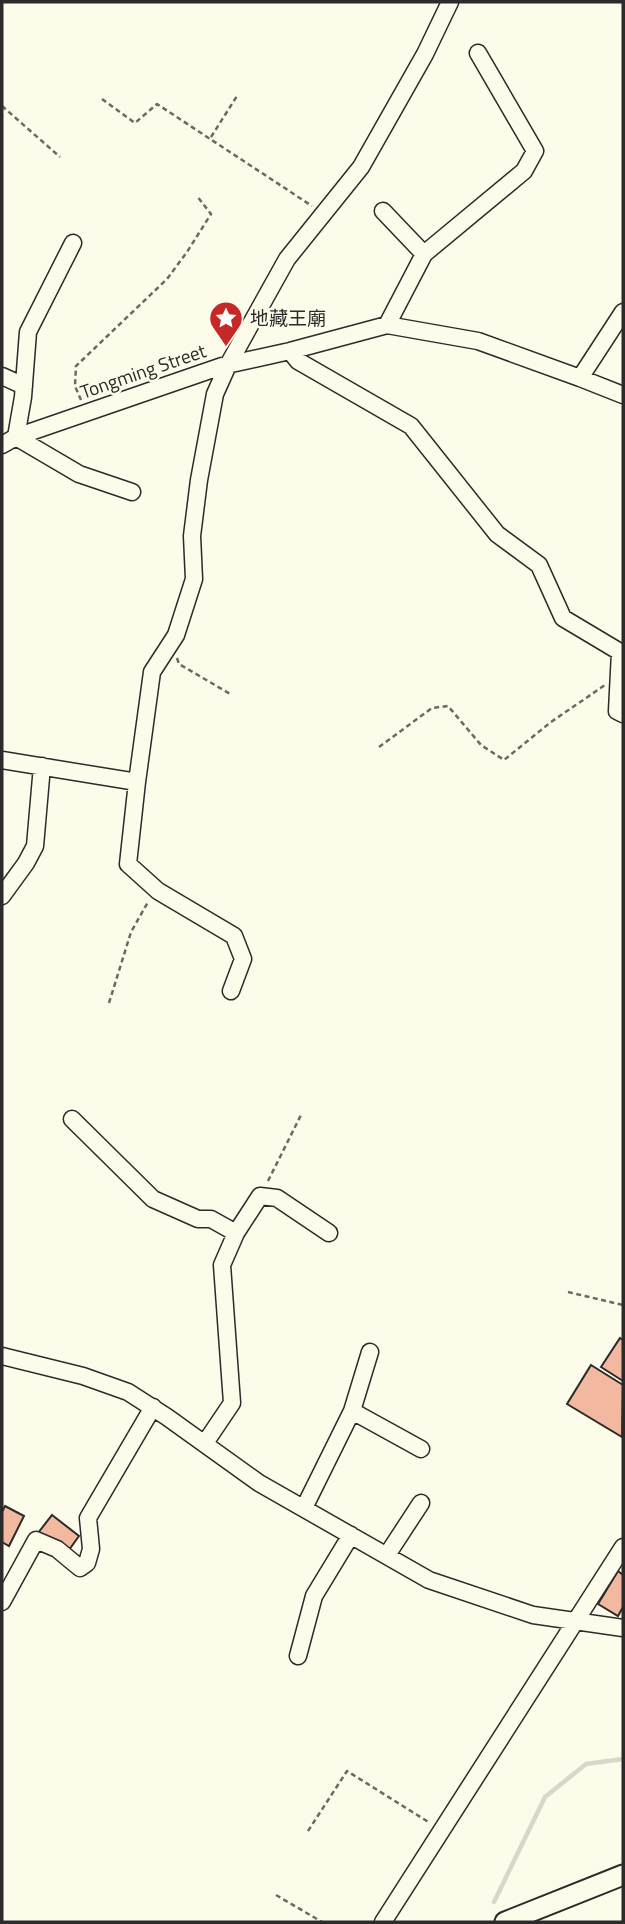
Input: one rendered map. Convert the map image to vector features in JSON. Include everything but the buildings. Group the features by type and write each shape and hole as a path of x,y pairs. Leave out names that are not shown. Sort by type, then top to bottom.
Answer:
{"main road":[{"path":"505,1922 623,1875"}],"street":[{"path":"232,991 243,959 234,936 156,889 128,864 152,671 174,638 194,579 192,536 215,394 228,365 287,259 361,167 425,54 450,2"},
{"path":"387,325 424,254 524,171 535,151 478,52"},
{"path":"383,211 424,254"},
{"path":"73,243 28,332 24,386 9,441 79,474 132,492"},
{"path":"580,377 623,312"},
{"name":"Tongming Street","path":"9,441 228,365 387,325 478,341 623,395"},
{"path":"290,351 298,362 411,426 497,534 540,565 563,618 620,652 617,712 623,714"},
{"path":"2,376 24,386"},
{"path":"2,760 137,782"},
{"path":"2,896 26,863 34,846 42,766"},
{"path":"72,1119 153,1199 198,1219 211,1219 236,1233"},
{"path":"205,1444 232,1403 222,1265 236,1233 260,1196 277,1198 329,1233"},
{"path":"304,1508 352,1411 370,1352"},
{"path":"2,1356 83,1376 128,1392 259,1483 429,1580 533,1615 623,1628"},
{"path":"2,1602 36,1540 57,1549 80,1568 87,1563 91,1549 88,1518 153,1408"},
{"path":"352,1411 421,1449"},
{"path":"387,1555 421,1503"},
{"path":"298,1656 314,1596 351,1535"},
{"path":"383,1922 623,1547"}],"path":[{"path":"210,138 237,96"},
{"path":"102,99 135,123 158,104 324,213"},
{"path":"2,106 60,157"},
{"path":"86,413 75,386 76,366 167,279 187,251 211,214 197,196"},
{"path":"174,638 179,664 232,695"},
{"path":"379,747 432,708 448,706 481,745 505,760 551,722 619,675"},
{"path":"109,1003 131,932 156,889"},
{"path":"260,1196 301,1115"},
{"path":"568,1292 623,1305"},
{"path":"308,1831 347,1772 442,1831"},
{"path":"276,1895 322,1922"}],"waterway":[{"path":"494,1902 545,1797 586,1764 623,1759"}],"place":[{"name":"地藏王廟","path":"226,348"}]}
